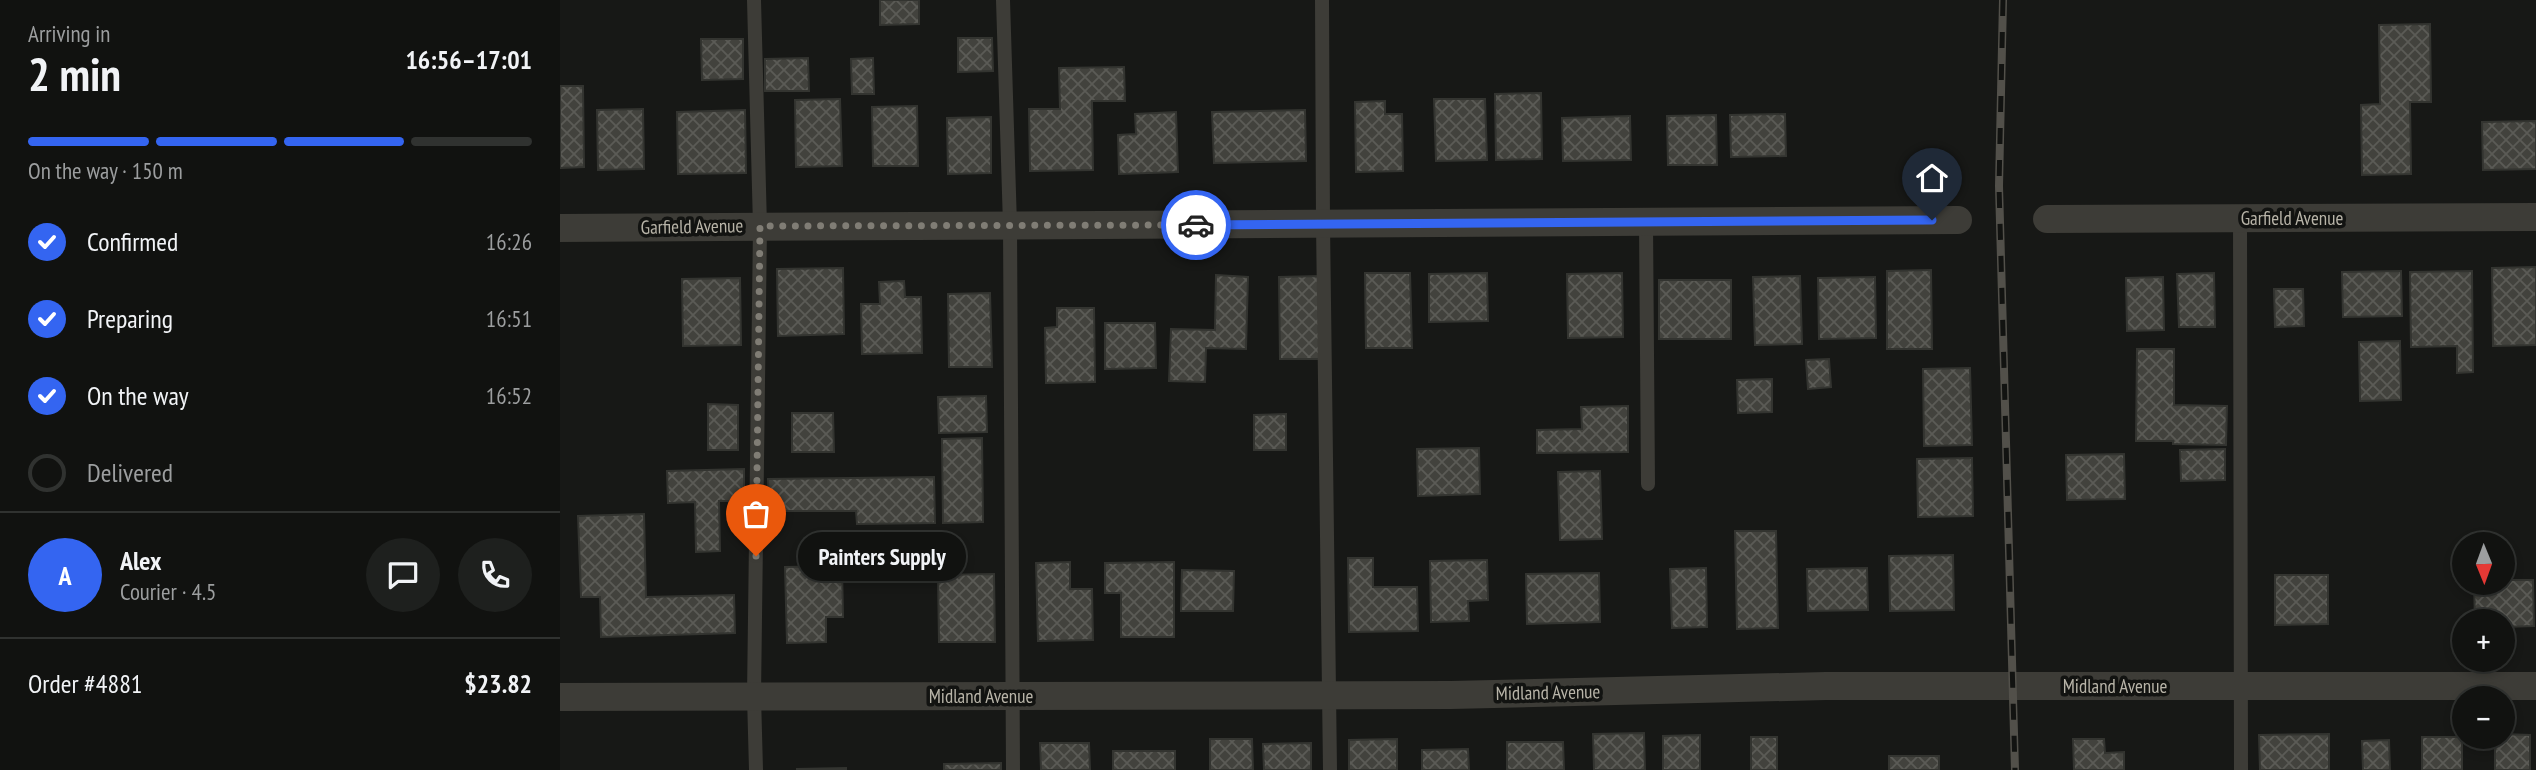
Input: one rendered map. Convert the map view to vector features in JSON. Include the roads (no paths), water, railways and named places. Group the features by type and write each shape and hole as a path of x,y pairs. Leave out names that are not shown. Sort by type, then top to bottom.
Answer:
{"street":[{"name":"Garfield Avenue","path":"2047,219 2536,217"},
{"name":"Garfield Avenue","path":"560,228 1958,220"},
{"name":"Midland Avenue","path":"560,698 1330,695 1826,686 2536,686"}],"lane":[{"path":"754,0 760,226 754,696 756,770"},
{"path":"1003,0 1010,225 1013,770"},
{"path":"1322,0 1330,770"},
{"path":"2240,218 2241,770"},
{"path":"1646,222 1648,484"}],"railway":[{"path":"2003,0 1999,186 2015,770"}],"place":[{"name":"Painters Supply","path":"756,556"}]}
